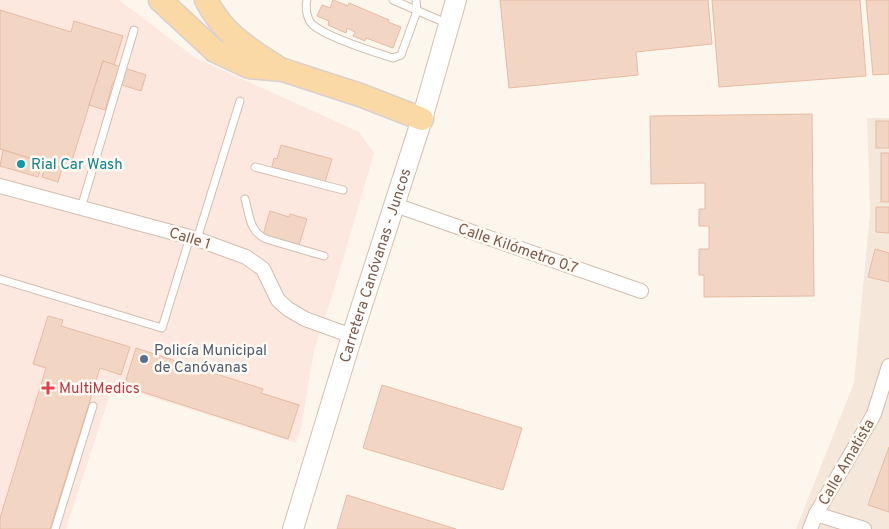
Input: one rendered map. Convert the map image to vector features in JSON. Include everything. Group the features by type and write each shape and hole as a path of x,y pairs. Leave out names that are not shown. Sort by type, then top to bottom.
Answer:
{"main road":[{"path":"160,0 215,51 249,67 283,70 360,95 422,119"},
{"path":"206,0 213,14 236,40 283,70"},
{"name":"Carretera Canóvanas - Juncos","path":"293,529 352,336 422,119 456,0"}],"street":[{"name":"Calle 1","path":"0,186 194,238 246,258 263,269 278,300 288,309 305,319 352,336"},
{"name":"Calle Kilómetro 0.7","path":"395,205 641,291"},
{"name":"Calle Amatista","path":"810,529 816,514 874,414 889,366"},
{"path":"816,514 864,529"}],"lane":[{"path":"307,0 305,6 308,17 313,25 335,37 394,58 401,55 417,11 416,0"},
{"path":"393,0 449,25"},
{"path":"81,208 134,30"},
{"path":"0,279 162,328 240,101"},
{"path":"255,167 343,190"},
{"path":"245,199 254,230 259,235 266,239 324,256"},
{"path":"55,529 93,406"}],"shaded area":[{"path":"0,0 119,0 194,57 359,132 374,153 314,351 301,428 296,443 113,385 66,529 0,529"},
{"path":"867,118 889,118 889,529 796,529 854,383 870,212"}],"building":[{"path":"333,0 348,6 349,3 401,27 393,48 366,38 365,41 353,36 355,32 347,28 346,33 328,25 329,21 317,16 322,5 330,8"},
{"path":"500,0 708,0 712,44 636,52 638,75 509,88"},
{"path":"712,0 860,0 866,76 719,87"},
{"path":"866,0 889,0 889,74 873,75"},
{"path":"0,10 71,32 74,21 123,36 114,65 103,61 69,170 0,149"},
{"path":"103,61 146,75 141,91 113,82 105,110 89,105"},
{"path":"812,114 814,296 704,297 704,275 699,275 699,249 709,249 709,226 699,226 699,209 705,209 705,183 651,184 650,116"},
{"path":"876,121 889,121 889,148 876,148"},
{"path":"281,145 332,159 325,182 272,167 274,158 277,159"},
{"name":"Rial Car Wash","path":"3,150 43,162 38,177 0,166"},
{"path":"881,153 889,153 889,202 881,202"},
{"path":"46,163 62,168 58,182 42,177"},
{"path":"876,207 889,207 889,233 876,232"},
{"path":"270,211 289,217 290,214 307,219 299,245 263,235"},
{"path":"875,249 889,253 889,282 868,277"},
{"path":"48,316 63,320 61,326 130,347 121,375 100,368 50,529 0,529 0,518 46,368 33,364"},
{"path":"136,348 263,389 261,393 299,405 288,439 124,386"},
{"path":"382,385 522,428 503,490 363,448"},
{"path":"889,447 889,512 868,505"},
{"path":"347,495 456,529 337,529"}],"place":[{"name":"Rial Car Wash","path":"21,164"},
{"name":"Policía Municipal de Canóvanas","path":"144,359"},
{"name":"MultiMedics","path":"48,388"}]}
